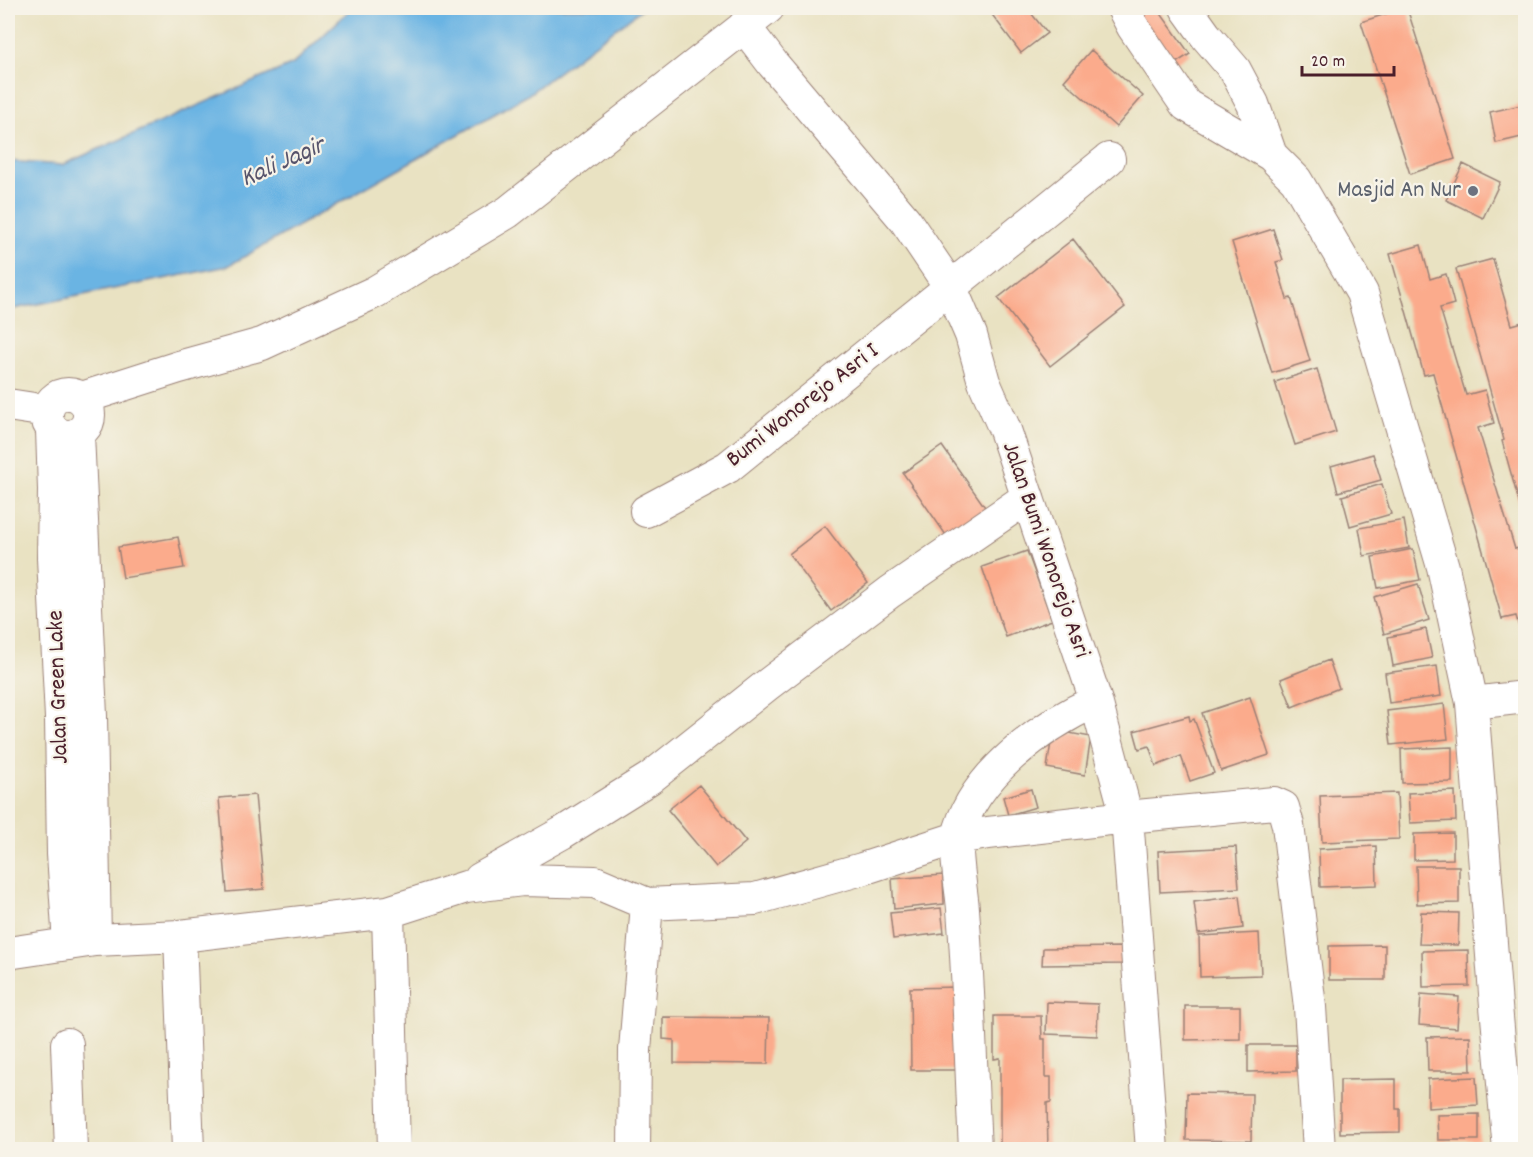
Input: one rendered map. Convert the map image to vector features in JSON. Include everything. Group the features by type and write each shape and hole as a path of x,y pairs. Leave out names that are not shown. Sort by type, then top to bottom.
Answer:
{"street":[{"path":"1123,8 1133,27 1186,105 1271,155 1296,180 1362,293 1443,567 1472,703 1509,1149"},
{"path":"1186,8 1235,70 1253,104 1271,155"},
{"path":"59,425 50,403 56,396 65,393 82,398 179,367 262,344 375,292 508,212 756,17"},
{"name":"Jalan Bumi Wonorejo Asri","path":"756,17 773,64 905,220 951,288 971,335 984,382 1005,430 1096,701 1127,817 1152,1149"},
{"name":"Bumi Wonorejo Asri I","path":"646,511 728,467 1109,159"},
{"path":"8,405 59,425"},
{"name":"Jalan Green Lake","path":"59,425 85,557 76,717 82,942"},
{"name":"Jalan Green Lake","path":"59,425 54,490 53,558 76,717"},
{"path":"466,887 562,833 650,778 767,685 890,592 1028,497"},
{"path":"53,558 85,557"},
{"path":"1472,703 1526,697"},
{"path":"975,1149 963,909 957,838 977,796 1000,766 1054,722 1096,701"},
{"path":"8,953 82,942 180,936 388,912 466,887 523,880 595,882 648,904 755,899 862,869 957,838 1127,817 1274,803 1283,807 1286,815 1310,1007 1319,1149"},
{"path":"634,1149 635,1050 648,904"},
{"path":"388,912 394,1149"},
{"path":"180,936 188,1149"},
{"path":"67,1044 71,1149"}],"water":[{"name":"Kali Jagir","path":"352,8 643,8 526,96 228,266 8,310 8,161 62,165 293,64"}],"building":[{"path":"987,8 1027,8 1047,33 1021,53"},
{"path":"1126,8 1157,8 1190,54 1165,70"},
{"path":"1407,8 1455,159 1410,174 1361,22"},
{"path":"1091,50 1143,96 1116,127 1064,81"},
{"path":"1526,104 1526,136 1496,143 1490,112"},
{"name":"Masjid An Nur","path":"1463,164 1500,182 1483,218 1446,200"},
{"path":"1273,229 1283,260 1276,262 1287,299 1291,298 1310,361 1272,373 1232,242"},
{"path":"1073,239 1125,307 1050,366 998,298"},
{"path":"1421,245 1430,279 1446,274 1454,304 1440,308 1466,395 1485,390 1494,423 1478,428 1515,549 1523,547 1526,554 1526,581 1524,582 1526,588 1526,644 1524,645 1516,616 1502,619 1433,373 1424,375 1390,254"},
{"path":"1493,259 1512,325 1526,321 1525,524 1456,269"},
{"path":"1317,369 1336,432 1295,445 1275,382"},
{"path":"942,446 987,510 948,538 903,473"},
{"path":"1373,454 1381,480 1338,492 1331,466"},
{"path":"1382,484 1391,514 1350,526 1342,496"},
{"path":"1404,520 1409,548 1364,556 1359,528"},
{"path":"825,526 868,583 831,611 789,554"},
{"path":"178,537 184,568 123,578 118,547"},
{"path":"1413,549 1420,580 1378,588 1372,557"},
{"path":"1027,551 1052,620 1006,637 982,567"},
{"path":"1418,584 1429,620 1384,634 1374,597"},
{"path":"1426,629 1432,658 1393,666 1388,637"},
{"path":"1329,660 1339,688 1292,707 1281,679"},
{"path":"1437,666 1441,696 1389,703 1385,673"},
{"path":"1250,697 1269,755 1221,771 1202,713"},
{"path":"1444,704 1448,739 1391,745 1387,711"},
{"path":"1189,716 1190,721 1194,719 1214,773 1190,781 1181,756 1156,766 1149,746 1139,749 1134,731"},
{"path":"1053,730 1091,737 1085,775 1047,768"},
{"path":"1452,747 1452,782 1402,783 1401,749"},
{"path":"699,785 746,842 716,867 668,810"},
{"path":"1031,789 1036,807 1008,815 1003,797"},
{"path":"1455,791 1456,821 1410,823 1408,793"},
{"path":"1397,793 1399,839 1322,842 1320,796"},
{"path":"255,795 264,889 227,892 219,798"},
{"path":"1453,833 1453,859 1414,860 1414,834"},
{"path":"1376,846 1377,885 1320,887 1319,849"},
{"path":"1236,847 1239,888 1160,892 1158,851"},
{"path":"1416,866 1459,866 1459,903 1417,904"},
{"path":"943,875 944,904 894,909 892,879"},
{"path":"1239,896 1243,928 1198,934 1194,902"},
{"path":"941,908 944,933 893,939 890,913"},
{"path":"1421,912 1459,913 1458,945 1419,944"},
{"path":"1259,933 1261,975 1200,977 1199,936"},
{"path":"1385,945 1385,980 1329,980 1329,946"},
{"path":"1123,947 1124,964 1042,965 1043,948"},
{"path":"1468,950 1469,986 1423,987 1422,951"},
{"path":"958,987 958,1070 911,1070 910,988"},
{"path":"1421,994 1459,997 1457,1028 1419,1025"},
{"path":"1047,1002 1098,1004 1097,1036 1046,1034"},
{"path":"1185,1006 1240,1006 1240,1039 1185,1040"},
{"path":"994,1016 1041,1016 1042,1039 1045,1039 1045,1077 1051,1077 1051,1102 1047,1103 1048,1150 1000,1150 1000,1058 994,1059"},
{"path":"663,1017 769,1018 768,1064 674,1063 674,1040 663,1039"},
{"path":"1470,1036 1471,1071 1428,1071 1427,1037"},
{"path":"1248,1045 1296,1045 1296,1071 1248,1072"},
{"path":"1476,1077 1478,1105 1428,1108 1428,1079"},
{"path":"1396,1079 1396,1109 1400,1109 1400,1132 1340,1133 1340,1080"},
{"path":"1187,1093 1252,1094 1251,1141 1186,1140"},
{"path":"1479,1114 1479,1140 1438,1140 1437,1115"}],"place":[{"name":"Masjid An Nur","path":"1473,191"}]}
